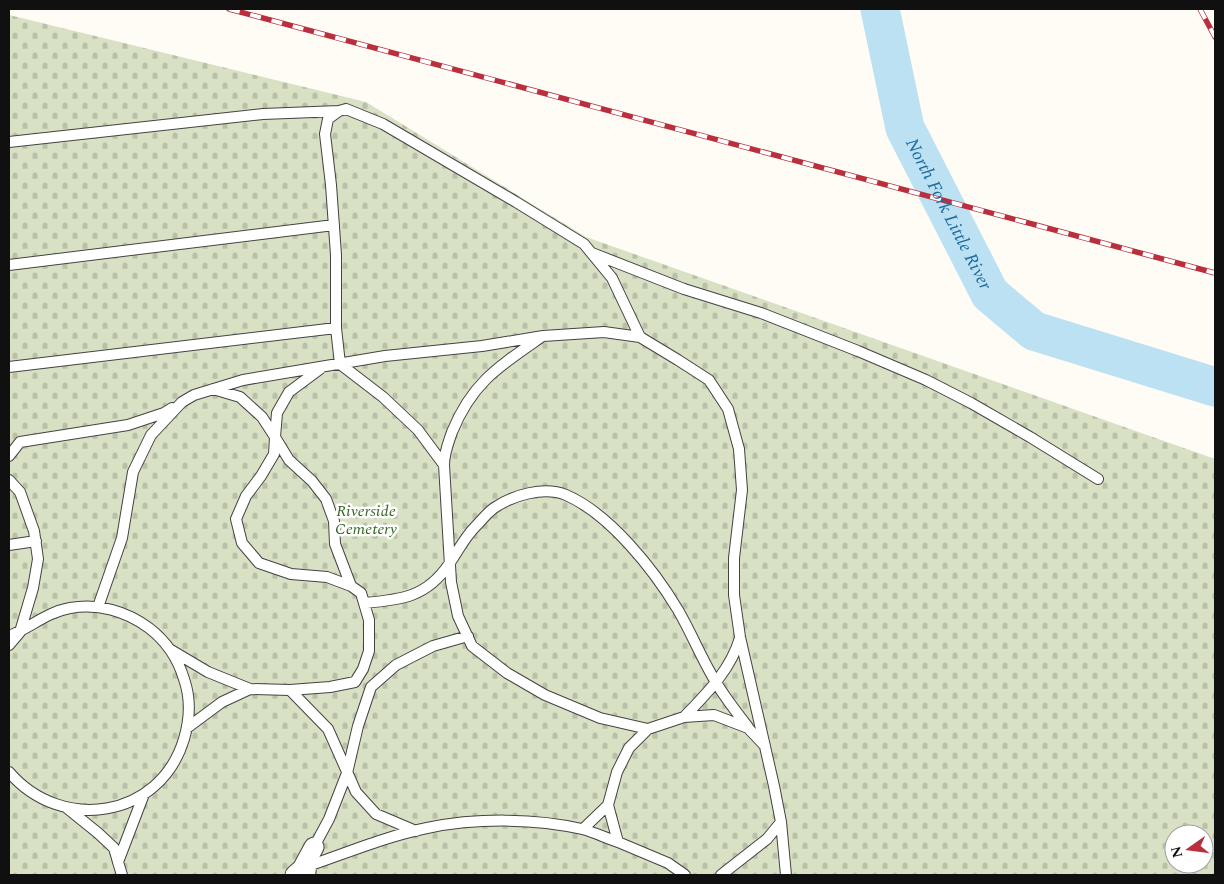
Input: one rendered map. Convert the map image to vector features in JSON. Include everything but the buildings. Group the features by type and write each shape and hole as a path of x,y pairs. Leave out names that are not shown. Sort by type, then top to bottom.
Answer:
{"lane":[{"path":"9,142 262,114 338,111 346,109 383,124 524,206 584,244 612,278 640,337"},
{"path":"338,111 328,119 325,134 336,255 336,328 340,364 383,397 418,430 444,465"},
{"path":"9,265 334,225"},
{"path":"592,253 684,289 761,313 926,380 1013,427 1098,479"},
{"path":"9,367 336,328"},
{"path":"9,444 128,425 164,412 194,395 242,380 323,366 543,336 604,332 640,337 709,380 728,410 739,450 741,482 734,558 734,594 740,637 766,747 781,822 786,875"},
{"path":"543,336 498,367 475,390 458,419 444,455 451,582 458,616 472,646 507,673 544,695 600,718 648,729"},
{"path":"170,650 208,672 250,689 290,690 330,687 355,682 363,669 369,651 369,620 361,593 351,586 327,577 291,574 259,563 242,543 236,519 246,496 274,454 277,413 289,392 323,366"},
{"path":"213,389 240,397 262,417 289,460 312,481 326,499 334,521 335,544 351,586"},
{"path":"98,607 122,538 134,472 151,435 182,402"},
{"path":"9,456 20,442"},
{"path":"9,480 20,492 34,530 38,559 33,588 20,632 9,645"},
{"path":"364,604 396,601 424,591 444,571 469,533 493,508 518,496 544,491 565,495 594,512 650,568 677,610 716,683 748,728 766,747"},
{"path":"9,545 36,541"},
{"path":"9,636 20,632 44,616 70,608 98,607 119,611 139,620 156,633 170,650 180,668 187,687 189,707 188,728 182,747 172,765 159,781 144,794 126,803 107,809 87,810 49,803 32,794 9,772"},
{"path":"307,866 329,819 347,772 358,726 371,687 396,665 433,646 468,636"},
{"path":"684,717 716,683 735,653 740,637"},
{"path":"188,728 222,702 250,689"},
{"path":"290,690 328,729 356,792 376,814 416,831"},
{"path":"618,842 608,805 616,772 629,748 648,729 684,717 714,715 748,728"},
{"path":"118,862 144,794"},
{"path":"583,829 608,805"},
{"path":"66,807 114,848 121,875"},
{"path":"307,866 384,839 427,828 484,821 538,822 583,829 668,863 685,875"},
{"path":"721,875 768,839 781,822"}],"green space":[{"name":"Riverside Cemetery","path":"9,15 366,102 586,237 1215,459 1215,875 9,875"}],"waterway":[{"name":"North Fork Little River","path":"880,9 905,128 990,294 1034,331 1215,387"}],"railway":[{"path":"229,9 1215,273"},
{"path":"1200,9 1215,37"}]}
